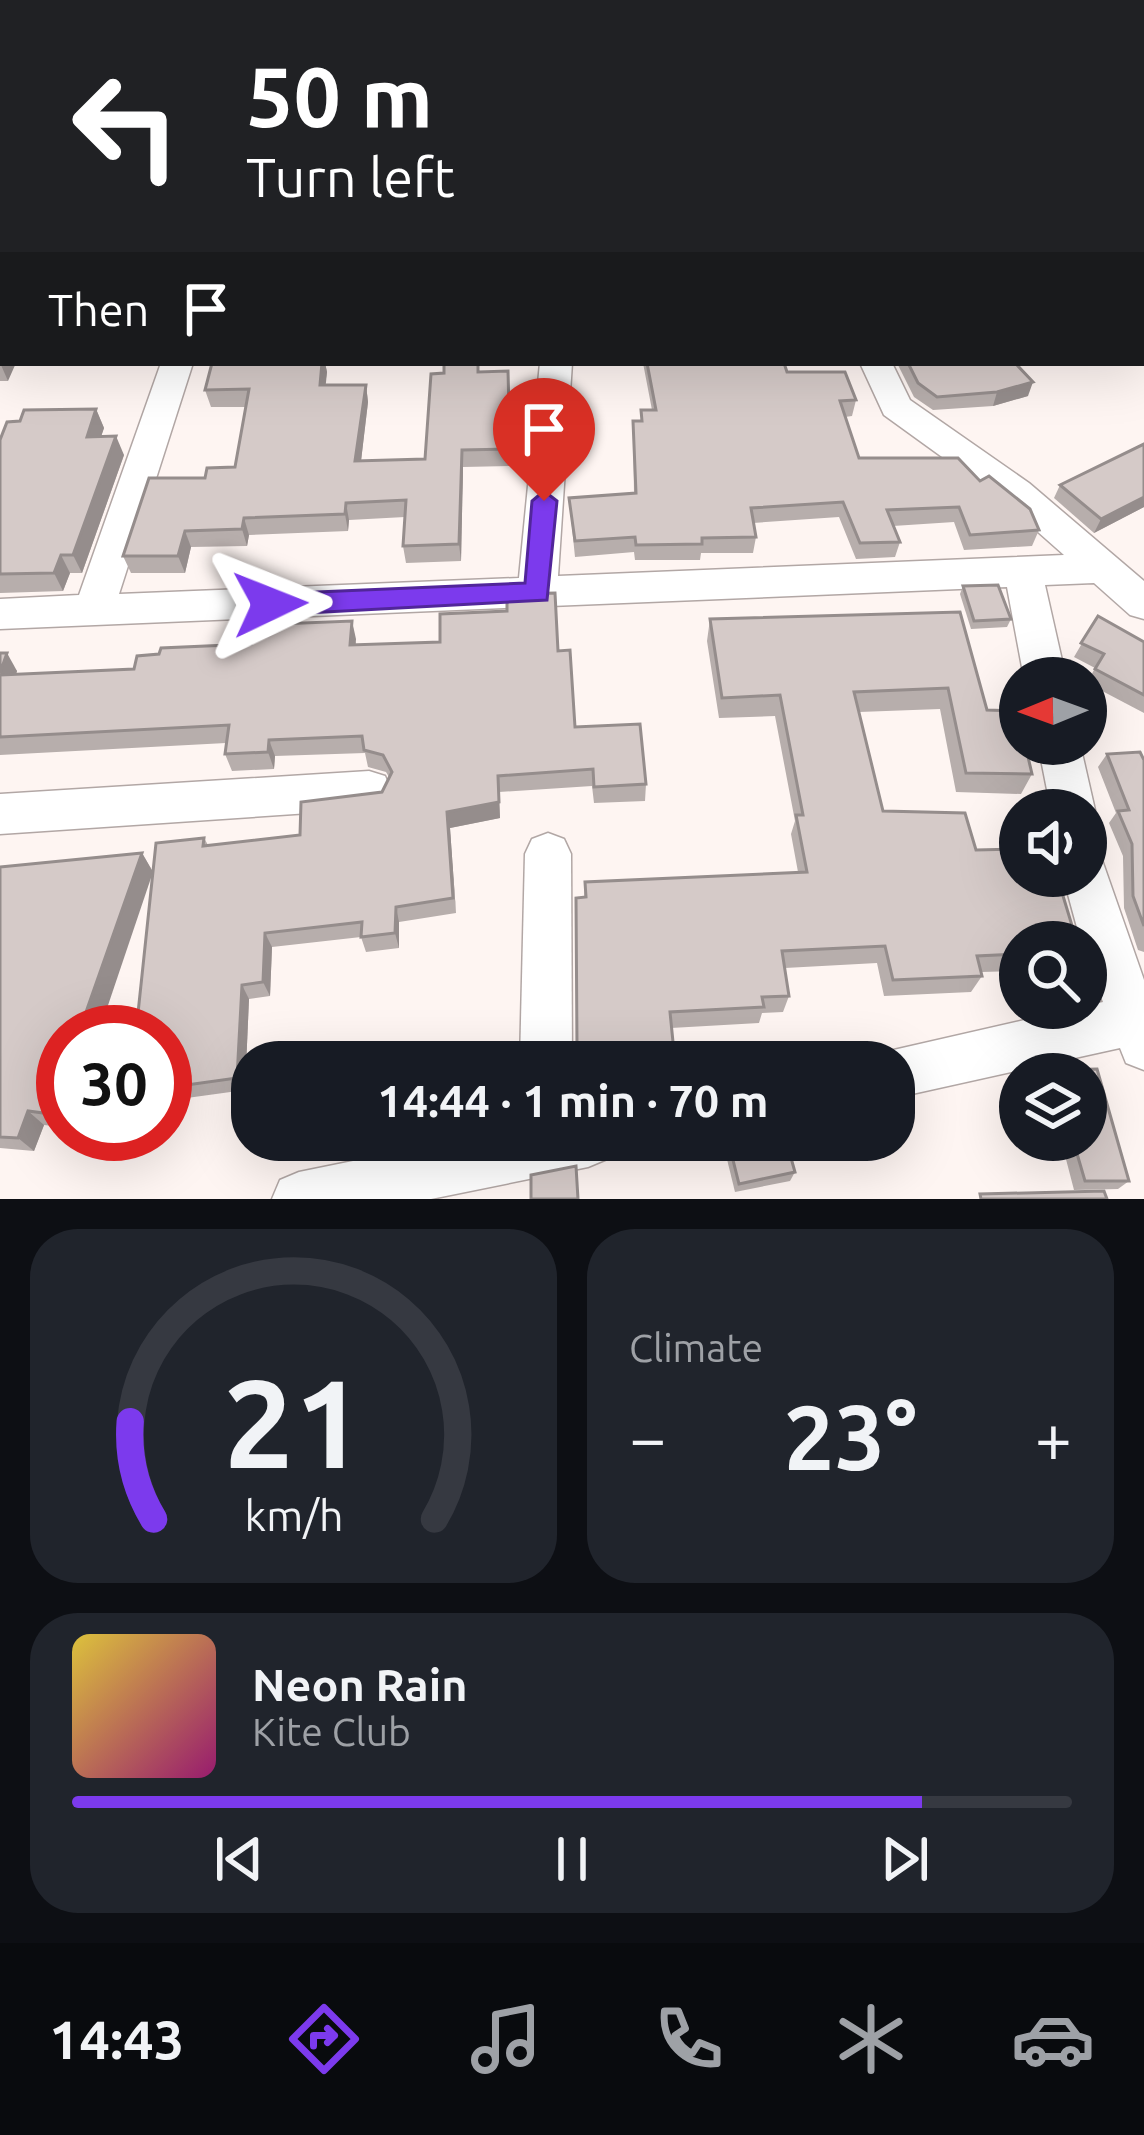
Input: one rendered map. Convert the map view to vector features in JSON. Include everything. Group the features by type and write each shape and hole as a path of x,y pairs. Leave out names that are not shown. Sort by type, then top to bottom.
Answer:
{"street":[{"path":"92,612 175,366"},
{"path":"537,592 556,366"},
{"path":"878,366 896,407 1016,493 1144,604"},
{"path":"0,614 1098,568"},
{"path":"1023,572 1041,657"},
{"path":"0,814 369,790"},
{"path":"546,1041 548,854"},
{"path":"915,1069 1140,1032 1091,897"},
{"path":"299,1199 476,1161"}],"building":[{"path":"211,366 322,366 320,385 366,385 355,461 425,459 431,374 444,373 444,366 508,371 510,449 462,450 459,544 403,546 406,500 346,503 345,514 244,518 242,529 185,531 178,556 123,556 149,478 205,478 207,468 235,467 249,389 205,390"},
{"path":"648,366 785,366 787,372 845,372 856,400 840,401 859,458 958,458 980,481 989,476 1030,509 1039,530 970,535 959,507 887,510 900,542 860,543 843,502 751,508 756,537 702,538 702,544 636,545 635,537 575,541 569,498 636,493 633,421 642,421 641,410 656,410"},
{"path":"910,366 1018,366 1033,382 997,392 937,397 918,383"},
{"path":"96,409 87,437 116,436 73,555 61,555 54,573 0,574 0,440 7,422 20,421 24,410"},
{"path":"1144,444 1144,497 1101,519 1060,485"},
{"path":"998,585 1011,619 974,621 963,586"},
{"path":"555,593 558,651 570,650 575,727 640,724 646,784 594,787 593,769 498,776 499,802 447,812 453,898 396,907 395,933 361,937 362,922 265,933 263,982 242,985 239,1041 231,1041 231,1079 192,1084 192,1005 139,1005 156,843 204,838 203,846 300,835 301,802 382,792 392,772 383,755 364,750 362,736 269,740 268,752 225,754 229,725 0,737 0,675 134,669 137,656 159,654 161,648 251,644 253,625 352,621 350,645 440,642 440,614 507,611 507,594"},
{"path":"960,612 987,710 999,710 999,765 1030,765 1032,774 966,773 948,688 854,692 883,811 965,813 976,850 999,849 999,897 1063,897 1071,921 999,921 999,955 977,956 982,976 893,980 885,946 782,951 789,996 762,997 764,1007 670,1012 673,1041 577,1041 576,898 586,897 585,882 807,872 796,815 803,815 780,695 722,698 710,619"},
{"path":"1098,616 1144,642 1144,695 1107,675 1107,657 1081,643"},
{"path":"1140,752 1144,760 1144,926 1133,896 1132,844 1118,811 1129,810 1107,754"},
{"path":"142,853 89,1005 36,1005 36,1112 28,1111 18,1138 0,1137 0,867"},
{"path":"1107,1104 1129,1181 1085,1181 1079,1161 1107,1161"},
{"path":"733,1161 792,1161 795,1172 739,1184"},
{"path":"576,1166 578,1199 531,1199 531,1175"},
{"path":"1104,1191 1107,1199 981,1199 980,1194"}],"route":[{"path":"270,604 537,592 544,501"}]}
